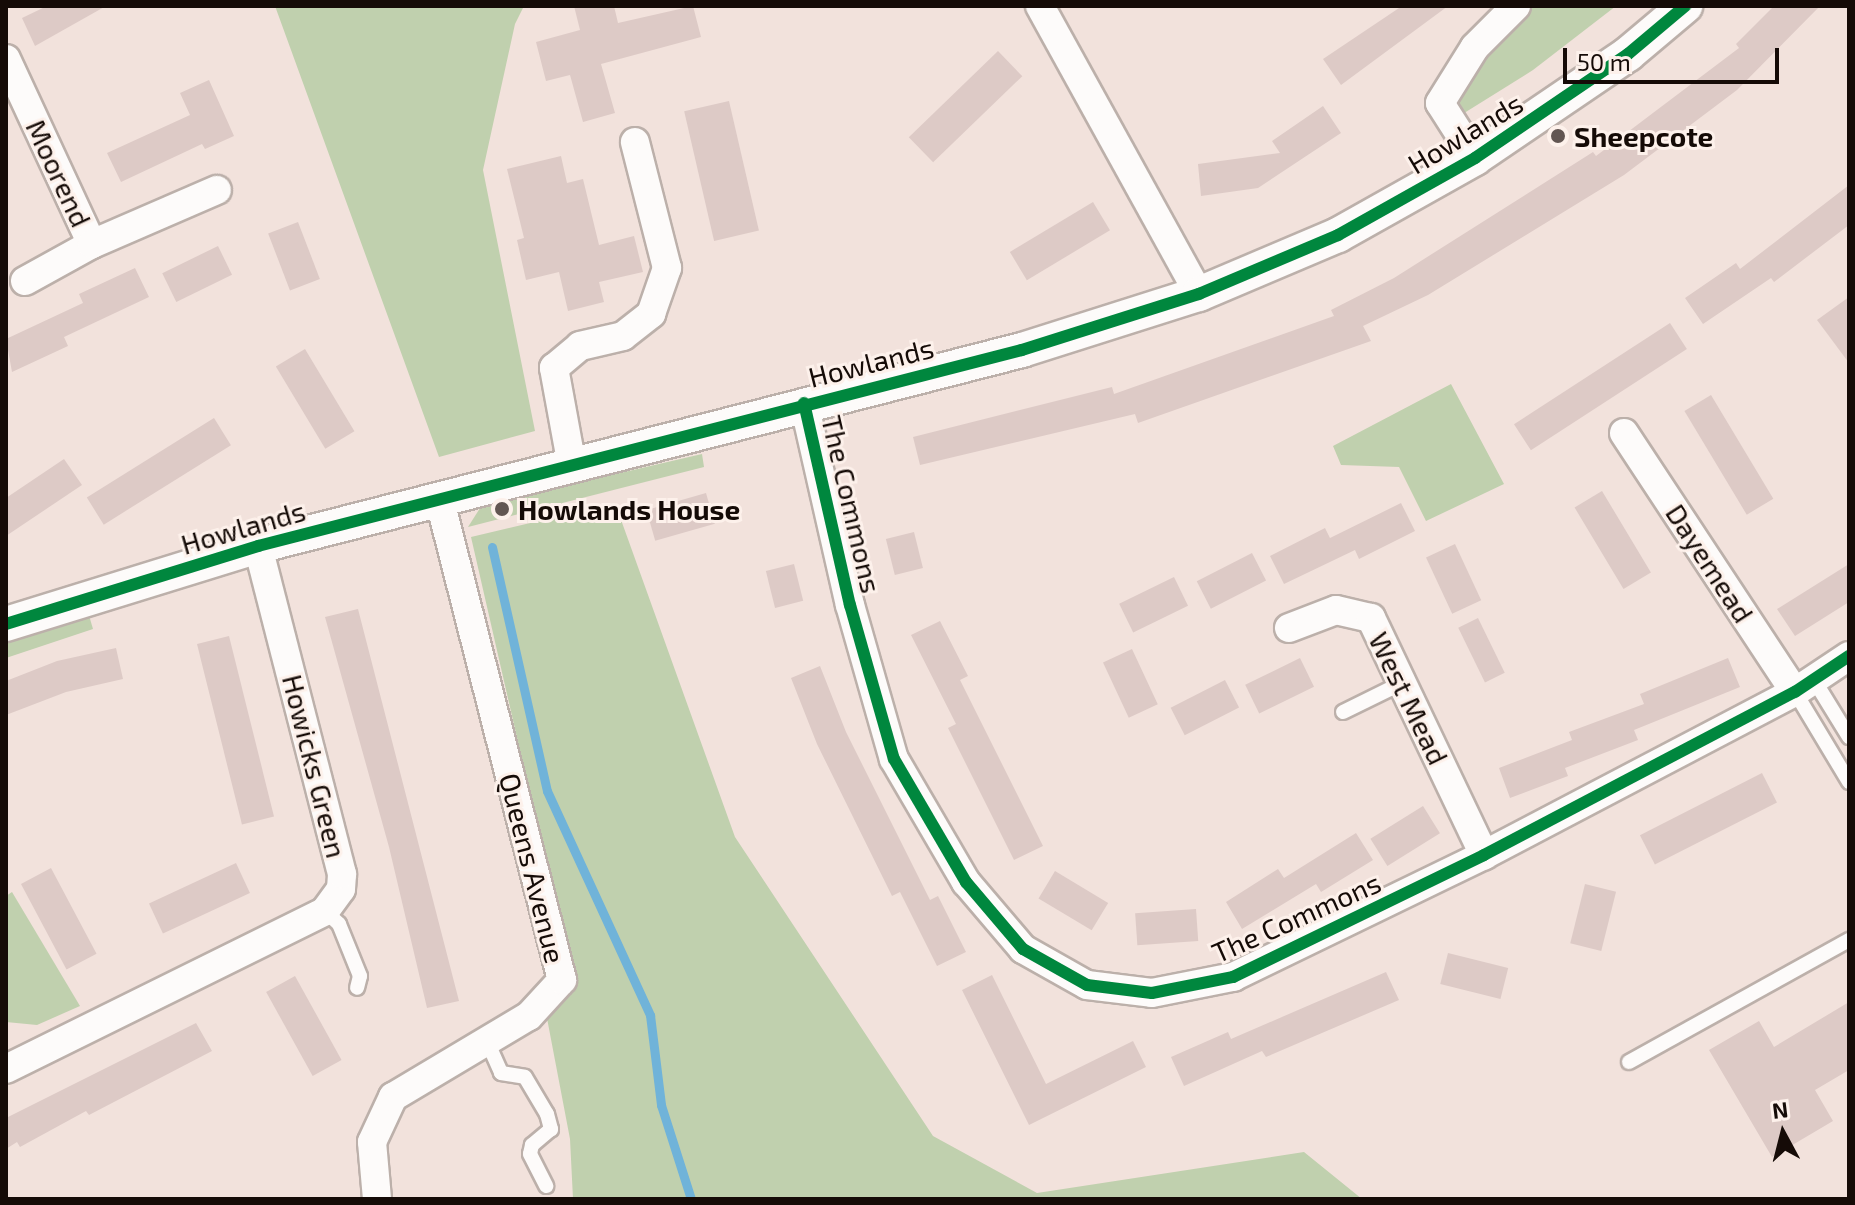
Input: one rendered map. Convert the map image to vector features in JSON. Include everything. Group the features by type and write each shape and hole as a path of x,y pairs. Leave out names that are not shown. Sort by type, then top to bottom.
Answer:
{"street":[{"path":"1040,6 1199,294"},
{"path":"1475,158 1440,103 1475,47 1516,6"},
{"name":"Howlands","path":"6,624 258,546 804,403 1022,350 1199,294 1338,235 1475,158 1628,54 1685,6"},
{"name":"Moorend","path":"6,59 92,244"},
{"path":"572,466 554,368 580,346 623,336 651,314 667,268 635,142"},
{"name":"Moorend","path":"25,281 92,244 217,190"},
{"name":"The Commons","path":"804,403 850,605 894,759 966,882 1023,949 1087,985 1152,993 1233,977 1484,855 1804,686 1849,656"},
{"name":"Dayemead","path":"1624,433 1804,686"},
{"name":"Queens Avenue","path":"377,1199 372,1142 393,1097 529,1016 562,980 439,499"},
{"name":"Howicks Green","path":"258,546 342,874 341,889 325,911"},
{"name":"West Mead","path":"1289,628 1336,610 1371,618 1484,855"},
{"path":"6,1069 325,911"},
{"path":"6,1048 44,1051"}],"lane":[{"path":"1343,712 1402,683"},
{"path":"1804,686 1849,737"},
{"path":"1804,686 1849,782"},
{"path":"325,911 344,937 360,976 357,988"},
{"path":"1629,1062 1849,940"},
{"path":"487,1041 501,1073 525,1077 547,1114 551,1129 532,1145 530,1154 546,1186"}],"green space":[{"path":"275,6 524,6 515,24 483,170 535,431 439,457"},
{"path":"1532,6 1616,6 1533,70 1461,115 1453,98 1485,52"},
{"path":"1451,384 1504,484 1426,521 1399,467 1341,465 1333,446"},
{"path":"702,454 704,467 468,527 482,505"},
{"path":"615,503 735,837 933,1136 1037,1193 1304,1152 1362,1199 573,1199 570,1139 546,1013 573,982 471,537"},
{"path":"88,612 93,629 6,658 6,641"},
{"path":"12,892 80,1006 37,1025 6,1022 6,896"}],"building":[{"path":"47,6 106,6 35,46 22,18"},
{"path":"574,6 614,6 618,23 693,6 701,37 601,64 615,113 583,122 570,75 546,81 536,42 580,30"},
{"path":"1402,6 1448,6 1341,85 1323,59"},
{"path":"1774,6 1820,6 1737,90 1624,175 1428,295 1363,326 1371,341 1138,423 1135,414 920,465 913,437 1112,387 1114,394 1334,316 1331,310 1394,278 1593,152 1596,156 1739,48 1736,44"},
{"path":"998,51 1022,76 933,162 909,137"},
{"path":"209,80 234,136 205,149 202,144 121,182 107,153 190,115 180,93"},
{"path":"729,101 759,231 714,241 684,111"},
{"path":"1323,106 1341,133 1258,188 1201,196 1198,164 1280,153 1272,141"},
{"path":"561,156 567,183 583,179 599,245 634,236 643,272 599,282 604,302 568,311 559,272 526,280 517,240 524,238 507,169"},
{"path":"1849,185 1849,225 1774,282 1771,278 1703,324 1685,298 1736,263 1740,269"},
{"path":"1093,202 1110,230 1027,280 1010,252"},
{"path":"298,222 320,279 290,290 268,233"},
{"path":"218,246 232,275 176,302 162,273"},
{"path":"135,268 149,297 64,337 68,346 12,372 6,339 83,303 79,294"},
{"path":"1849,297 1849,363 1817,320"},
{"path":"1670,323 1687,349 1531,450 1514,424"},
{"path":"305,349 354,431 325,449 276,367"},
{"path":"1711,395 1773,499 1747,515 1684,411"},
{"path":"214,418 231,445 104,525 87,497"},
{"path":"64,459 82,485 6,536 6,498"},
{"path":"1602,491 1651,572 1623,589 1575,507"},
{"path":"706,493 715,524 655,541 646,510"},
{"path":"1401,503 1415,531 1359,559 1355,550 1284,584 1270,556 1325,528 1330,538"},
{"path":"914,532 923,568 895,575 886,539"},
{"path":"1455,544 1481,600 1452,614 1426,558"},
{"path":"1252,553 1266,581 1211,609 1197,581"},
{"path":"794,564 803,601 775,608 766,571"},
{"path":"1849,564 1849,602 1795,636 1777,609"},
{"path":"1174,577 1188,606 1133,633 1119,604"},
{"path":"358,609 459,1001 427,1008 389,847 325,617"},
{"path":"1478,618 1505,673 1485,682 1458,628"},
{"path":"940,621 968,676 960,680 1043,846 1014,860 948,728 956,724 911,635"},
{"path":"229,636 274,816 242,824 197,644"},
{"path":"116,648 123,679 66,692 6,715 6,681 57,661"},
{"path":"1132,649 1158,704 1129,718 1103,663"},
{"path":"1300,658 1314,687 1259,714 1245,685"},
{"path":"1728,658 1740,687 1634,730 1638,740 1565,768 1568,776 1510,798 1499,768 1572,740 1569,732 1644,704 1640,694"},
{"path":"820,666 846,732 930,900 938,896 966,952 937,966 900,892 892,896 817,744 791,678"},
{"path":"1225,680 1239,708 1185,735 1171,708"},
{"path":"1762,773 1777,802 1655,865 1640,835"},
{"path":"1423,806 1440,833 1387,866 1370,839"},
{"path":"1356,833 1373,860 1321,892 1316,884 1242,929 1226,902 1278,869 1284,878"},
{"path":"236,863 250,893 163,933 149,904"},
{"path":"51,868 97,954 67,970 21,884"},
{"path":"1055,871 1108,903 1092,930 1039,898"},
{"path":"1585,884 1616,892 1601,951 1570,943"},
{"path":"1196,909 1198,941 1137,945 1135,913"},
{"path":"1448,953 1508,968 1500,999 1440,984"},
{"path":"1386,972 1399,1000 1266,1057 1262,1051 1184,1086 1171,1057 1228,1032 1231,1039"},
{"path":"992,975 1046,1084 1133,1041 1146,1067 1029,1125 962,990"},
{"path":"295,976 342,1060 313,1076 266,992"},
{"path":"1849,1002 1849,1070 1815,1090 1833,1121 1772,1157 1709,1050 1759,1021 1774,1047"},
{"path":"196,1023 212,1051 89,1115 86,1111 20,1147 17,1142 6,1149 6,1118"}],"waterway":[{"path":"492,547 547,791 650,1015 661,1105 691,1199"}],"cycle path":[{"path":"6,624 258,546 1022,350 1199,294 1338,235 1475,158 1628,54 1685,6"},
{"path":"804,403 850,605 894,759 966,882 1023,949 1087,985 1152,993 1233,977 1484,855 1795,692 1849,656"}],"place":[{"name":"Sheepcote","path":"1558,136"},
{"name":"Howlands House","path":"502,509"}]}
